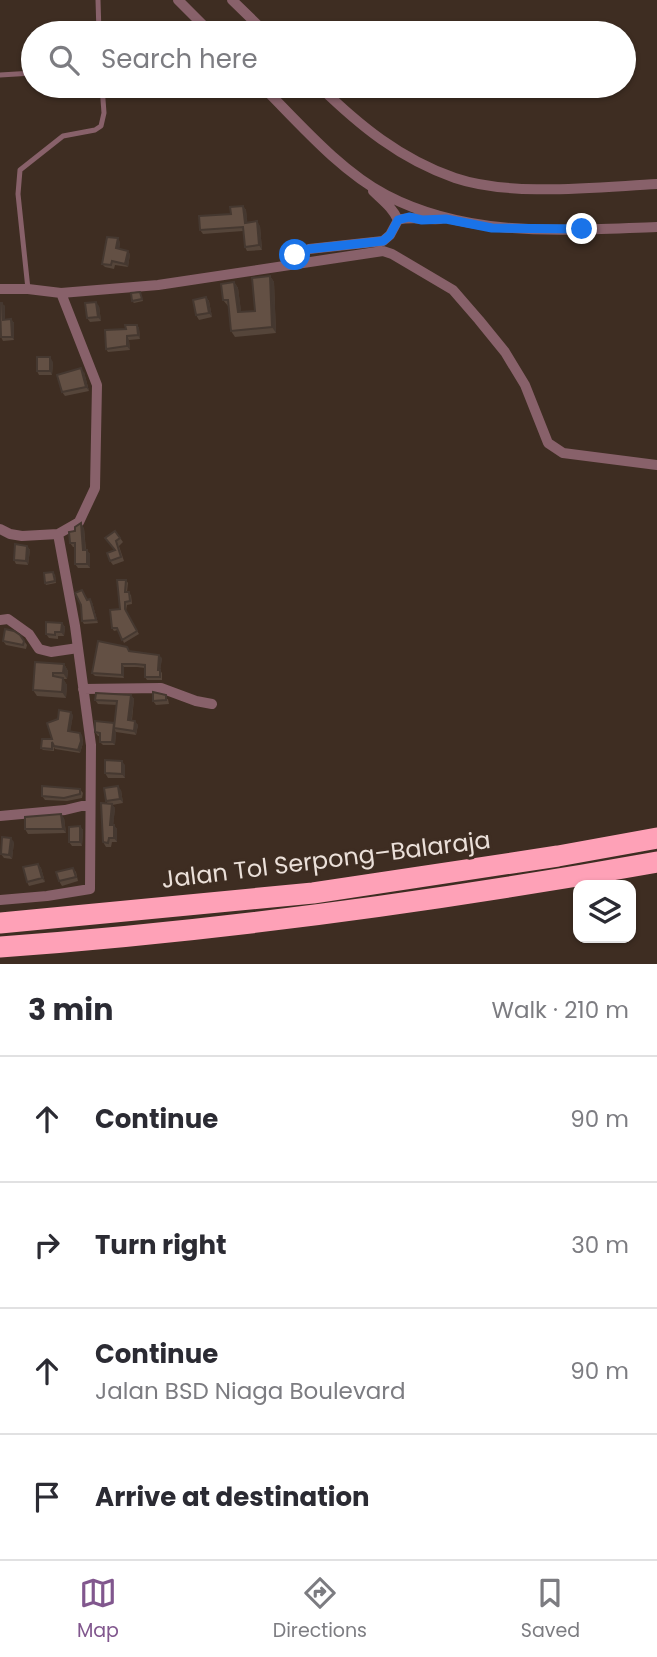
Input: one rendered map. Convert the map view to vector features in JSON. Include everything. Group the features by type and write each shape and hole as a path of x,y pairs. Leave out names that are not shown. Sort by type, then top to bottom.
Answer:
{"highway":[{"name":"Jalan Tol Serpong–Balaraja","path":"0,923 313,893 558,856 657,838"},
{"name":"Jalan Tol Serpong–Balaraja","path":"0,947 316,916 657,862"}],"street":[{"path":"178,0 199,21"},
{"path":"232,0 254,21"},
{"path":"274,98 325,150 384,194 446,219 492,228 657,227"},
{"path":"331,98 353,120 385,144 421,165 457,179 497,186 539,188 657,184"},
{"path":"362,178 384,203 392,207 398,220"},
{"path":"296,263 295,255 309,249 383,241 390,235 398,220 409,217 422,220 446,219"},
{"path":"0,289 61,293 158,285 377,251 392,254 453,290 480,320 505,352 525,385 548,443 555,449 563,453 657,465"},
{"path":"0,529 22,536 58,534 79,522 95,488 97,385 61,293"},
{"path":"0,900 47,897 90,889 91,745 78,648 58,534"},
{"path":"0,620 8,619 29,634 39,649 51,652 78,648"},
{"path":"83,689 161,688 212,704"},
{"path":"0,816 65,810 90,804"}],"lane":[{"path":"98,0 99,21"},
{"path":"0,75 21,74"},
{"path":"28,289 18,194 20,170 63,136 101,126 104,113 103,98"}],"building":[{"path":"243,206 245,223 257,221 259,245 245,247 243,227 200,230 199,216 231,214 230,207"},
{"path":"107,237 118,238 116,248 128,251 125,264 112,261 111,265 102,264"},
{"path":"270,276 272,327 231,331 228,300 223,300 221,284 234,282 238,312 255,311 252,278"},
{"path":"140,292 142,299 132,301 131,293"},
{"path":"206,297 209,313 196,315 193,300"},
{"path":"96,302 98,317 87,318 85,303"},
{"path":"0,303 3,320 11,319 12,337 1,337"},
{"path":"125,325 137,325 138,335 127,336 127,346 106,349 105,330 126,329"},
{"path":"37,357 50,357 50,371 37,371"},
{"path":"81,368 86,387 62,392 57,375"},
{"path":"81,523 87,564 75,564 75,543 70,543 69,532 75,531 75,527"},
{"path":"115,531 120,538 116,541 121,557 110,561 107,553 115,550 105,538"},
{"path":"15,544 27,546 26,561 14,560"},
{"path":"53,572 55,581 45,583 44,573"},
{"path":"117,580 126,580 125,592 129,592 130,601 125,602 125,609 137,631 122,640 117,628 112,628 110,610 120,609"},
{"path":"82,590 87,600 90,599 96,620 82,621 81,605 75,593"},
{"path":"46,622 62,623 61,632 55,632 55,635 46,634"},
{"path":"5,629 20,635 24,641 23,645 3,641"},
{"path":"98,641 127,647 129,651 159,655 160,677 145,677 145,665 135,664 122,664 122,675 92,673"},
{"path":"35,662 64,664 63,673 53,673 53,676 63,678 62,692 33,690"},
{"path":"153,692 166,695 166,700 153,701"},
{"path":"96,693 131,695 128,720 135,721 134,731 114,728 117,701 95,700"},
{"path":"59,710 71,712 68,731 80,733 78,750 54,746 52,742 52,749 41,748 42,739 52,739 47,723 58,719"},
{"path":"95,721 114,723 112,742 100,742 100,733 95,732"},
{"path":"105,760 122,761 122,774 105,773"},
{"path":"42,786 80,789 80,794 64,798 42,796"},
{"path":"118,786 120,799 106,801 104,788"},
{"path":"101,803 112,804 110,825 114,825 114,838 109,838 108,843 103,842"},
{"path":"61,814 63,829 25,829 25,817"},
{"path":"80,826 80,842 69,842 69,827"},
{"path":"2,837 11,838 9,855 1,854"},
{"path":"38,864 42,878 27,882 23,867"},
{"path":"73,868 76,877 59,881 56,872"}],"route":[{"path":"295,255 309,249 383,241 390,235 398,220 409,217 422,220 446,219 492,228 582,229"}]}
